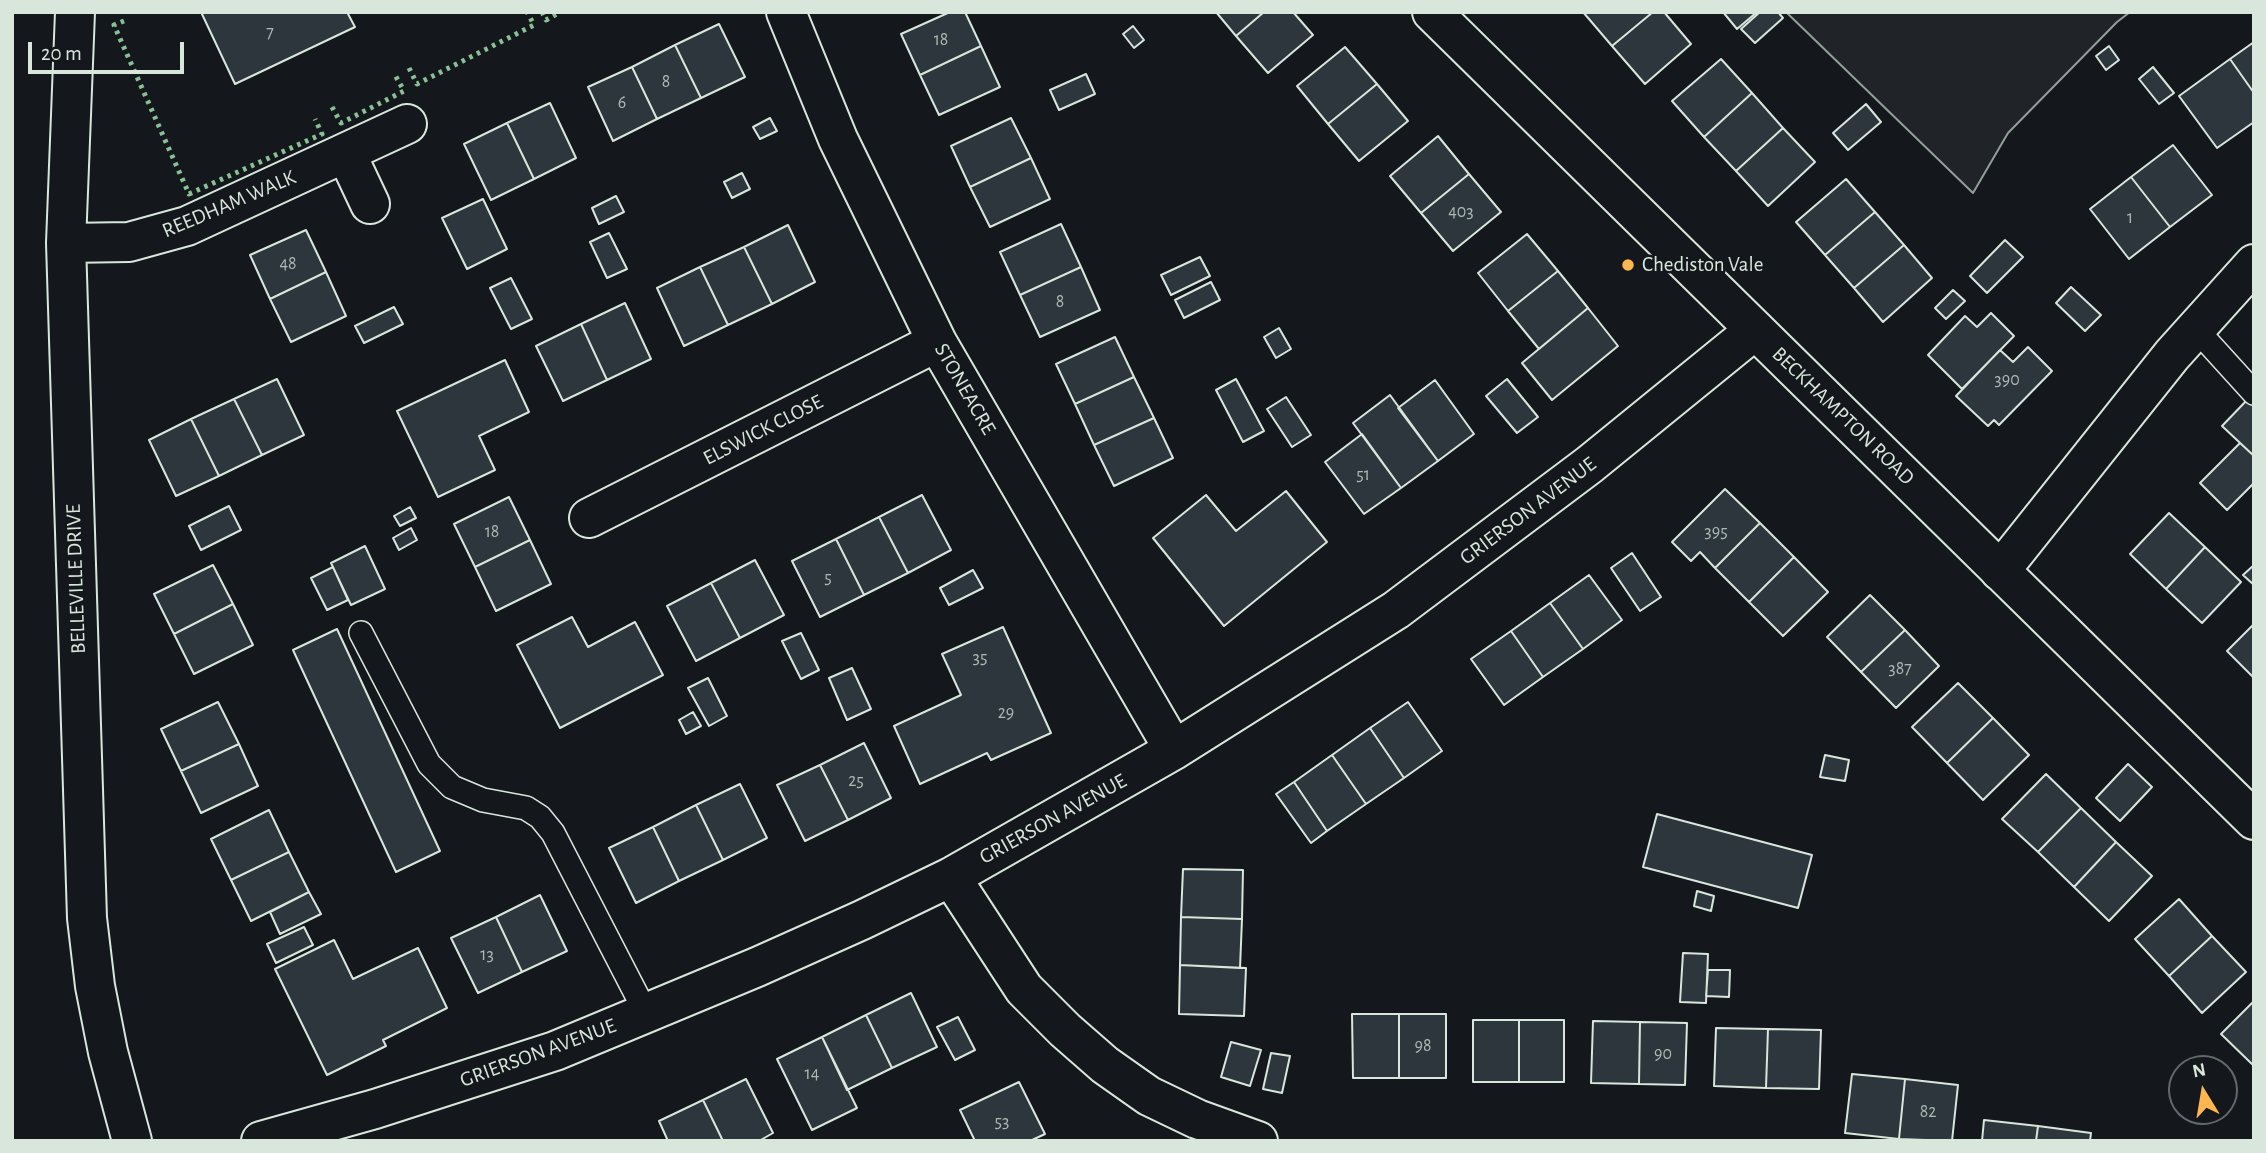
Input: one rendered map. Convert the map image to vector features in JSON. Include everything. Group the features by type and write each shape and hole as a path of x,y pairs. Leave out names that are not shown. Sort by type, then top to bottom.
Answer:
{"street":[{"name":"BELLEVILLE DRIVE","path":"75,12 66,243 87,918 95,986 108,1052 132,1141"},
{"name":"STONEACRE","path":"786,12 838,139 937,341 1174,750"},
{"name":"BECKHAMPTON ROAD","path":"1432,12 2254,820"},
{"name":"REEDHAM WALK","path":"66,243 129,242 187,226 407,124"},
{"path":"346,153 370,204"},
{"path":"2000,570 2195,328 2254,264"},
{"name":"GRIERSON AVENUE","path":"261,1141 555,1051 792,952 951,877 1174,750 1396,610 1589,465 1755,330"},
{"name":"ELSWICK CLOSE","path":"589,518 937,341"},
{"path":"951,877 1024,989 1105,1065 1161,1102 1197,1119 1258,1141"}],"lane":[{"path":"2195,328 2254,393"},
{"path":"361,633 429,764 452,787 483,800 526,808 540,817 553,833 646,1013"}],"shaded area":[{"path":"1786,12 2130,12 2008,133 1973,193"}],"building":[{"path":"201,12 347,12 355,27 235,84"},
{"path":"950,12 965,12 981,46 920,75 901,34"},
{"path":"1216,12 1264,12 1236,36"},
{"path":"1264,12 1293,12 1313,35 1268,73 1236,36"},
{"path":"1583,12 1653,12 1612,46"},
{"path":"1653,12 1664,12 1691,44 1645,84 1612,46"},
{"path":"1723,12 1757,12 1737,29"},
{"path":"1760,12 1778,12 1783,18 1755,43 1741,29"},
{"path":"719,24 745,77 701,98 675,45"},
{"path":"1133,26 1144,40 1134,48 1123,34"},
{"path":"2254,42 2254,93 2230,59"},
{"path":"675,45 701,98 657,119 632,67"},
{"path":"981,46 1000,87 939,115 920,75"},
{"path":"2109,46 2119,60 2106,70 2096,56"},
{"path":"1345,47 1377,84 1328,124 1297,86"},
{"path":"1721,59 1752,93 1704,137 1672,101"},
{"path":"2230,59 2254,93 2254,122 2217,148 2179,96"},
{"path":"632,67 657,119 613,141 588,87"},
{"path":"2153,67 2174,93 2159,104 2139,79"},
{"path":"1086,74 1095,94 1059,110 1050,90"},
{"path":"1377,84 1408,121 1359,161 1328,124"},
{"path":"1752,93 1783,128 1736,171 1704,137"},
{"path":"550,103 576,158 534,179 507,123"},
{"path":"1866,104 1881,122 1848,150 1833,133"},
{"path":"770,118 777,131 760,139 753,127"},
{"path":"1011,118 1031,158 970,187 951,146"},
{"path":"507,123 534,179 491,200 464,144"},
{"path":"1783,128 1815,162 1768,206 1736,171"},
{"path":"1438,136 1469,174 1421,213 1390,176"},
{"path":"2173,145 2212,195 2170,227 2131,177"},
{"path":"1031,158 1050,199 990,227 970,187"},
{"path":"742,173 750,189 732,198 724,182"},
{"path":"1469,174 1501,212 1453,251 1421,213"},
{"path":"2131,177 2170,227 2129,259 2090,209"},
{"path":"1846,179 1875,212 1825,255 1796,222"},
{"path":"616,196 624,212 599,224 592,208"},
{"path":"483,199 507,249 467,269 442,218"},
{"path":"1875,212 1904,245 1854,288 1825,255"},
{"path":"1061,224 1081,267 1020,295 1000,252"},
{"path":"788,225 815,282 772,304 744,247"},
{"path":"306,230 326,272 270,299 250,255"},
{"path":"609,233 627,269 607,278 590,242"},
{"path":"1527,234 1558,271 1508,311 1478,273"},
{"path":"2005,240 2023,257 1987,293 1970,276"},
{"path":"1904,245 1932,278 1883,322 1854,288"},
{"path":"744,247 772,304 728,325 700,267"},
{"path":"1200,257 1210,276 1171,295 1161,275"},
{"path":"700,267 728,325 684,346 657,288"},
{"path":"1081,267 1100,310 1040,337 1020,295"},
{"path":"1558,271 1588,308 1539,349 1508,311"},
{"path":"326,272 346,316 291,342 270,299"},
{"path":"511,278 532,319 511,329 490,288"},
{"path":"1211,282 1220,300 1184,318 1175,300"},
{"path":"2071,287 2101,315 2085,331 2056,303"},
{"path":"1953,290 1965,301 1946,319 1935,308"},
{"path":"625,303 651,359 607,380 581,324"},
{"path":"394,307 403,324 364,343 355,326"},
{"path":"1588,308 1618,346 1552,400 1522,363"},
{"path":"1991,313 2014,336 1962,389 1928,355 1965,316 1977,327"},
{"path":"581,324 607,380 563,401 536,346"},
{"path":"1279,328 1291,349 1276,358 1264,337"},
{"path":"1115,337 1134,377 1075,404 1056,364"},
{"path":"2028,347 2052,371 1999,425 1994,420 1988,426 1956,396 2000,350 2013,362"},
{"path":"505,360 529,412 479,436 495,470 438,497 397,411"},
{"path":"1134,377 1154,418 1094,445 1075,404"},
{"path":"277,379 304,435 262,455 234,399"},
{"path":"1236,379 1264,431 1243,442 1216,390"},
{"path":"1507,379 1538,417 1517,433 1486,396"},
{"path":"1435,380 1474,434 1438,461 1398,408"},
{"path":"1390,395 1438,461 1401,488 1353,423"},
{"path":"1286,397 1311,435 1292,447 1267,409"},
{"path":"234,399 262,455 219,476 191,419"},
{"path":"2247,400 2254,406 2254,456 2222,426"},
{"path":"1154,418 1173,458 1114,486 1094,445"},
{"path":"191,419 219,476 176,496 149,440"},
{"path":"1362,434 1401,488 1364,514 1325,462"},
{"path":"2240,443 2254,456 2254,483 2227,510 2200,483"},
{"path":"1725,489 1760,523 1715,568 1700,552 1691,561 1672,542"},
{"path":"1286,491 1327,542 1224,626 1153,538 1206,495 1236,531"},
{"path":"922,495 951,550 908,573 879,517"},
{"path":"509,497 530,540 475,567 454,524"},
{"path":"229,506 241,530 201,550 189,526"},
{"path":"410,507 416,518 400,526 394,516"},
{"path":"2169,513 2205,547 2166,589 2130,554"},
{"path":"879,517 908,573 864,595 836,539"},
{"path":"1760,523 1794,557 1749,602 1715,568"},
{"path":"411,528 417,540 399,550 393,538"},
{"path":"836,539 864,595 820,617 792,561"},
{"path":"530,540 551,584 496,611 475,567"},
{"path":"365,546 385,589 351,605 331,563"},
{"path":"2205,547 2241,582 2202,623 2166,589"},
{"path":"1632,553 1661,597 1640,611 1611,568"},
{"path":"1794,557 1828,592 1783,636 1749,602"},
{"path":"755,560 784,615 740,638 711,583"},
{"path":"213,565 233,604 174,634 154,594"},
{"path":"2254,565 2254,585 2243,575"},
{"path":"333,567 348,600 327,610 311,578"},
{"path":"973,570 983,588 949,605 940,588"},
{"path":"1589,575 1622,620 1583,649 1550,603"},
{"path":"711,583 740,638 696,661 667,606"},
{"path":"1870,595 1905,630 1861,672 1827,637"},
{"path":"1550,603 1583,649 1543,677 1511,631"},
{"path":"233,604 253,645 194,674 174,634"},
{"path":"572,617 588,647 635,622 663,675 560,728 517,645"},
{"path":"2254,624 2254,678 2227,651"},
{"path":"1003,627 1051,733 991,760 987,753 920,784 894,726 961,695 942,654"},
{"path":"337,629 440,851 396,872 293,650"},
{"path":"1905,630 1939,666 1896,708 1861,672"},
{"path":"1511,631 1543,677 1504,705 1471,659"},
{"path":"801,633 819,670 801,679 782,641"},
{"path":"852,668 871,709 847,720 829,678"},
{"path":"708,678 727,716 709,726 688,688"},
{"path":"1958,683 1993,718 1947,763 1912,727"},
{"path":"218,702 239,744 181,771 161,729"},
{"path":"1408,702 1442,751 1404,778 1370,728"},
{"path":"693,712 701,726 686,734 679,720"},
{"path":"1993,718 2029,755 1983,800 1947,763"},
{"path":"1370,728 1404,778 1366,804 1332,755"},
{"path":"864,743 891,798 848,820 820,765"},
{"path":"239,744 258,786 201,813 181,771"},
{"path":"1332,755 1366,804 1327,831 1294,782"},
{"path":"1825,755 1849,760 1845,781 1820,777"},
{"path":"2128,764 2152,787 2120,821 2096,798"},
{"path":"820,765 848,820 805,841 777,785"},
{"path":"2046,774 2081,808 2038,852 2002,819"},
{"path":"1294,782 1327,831 1311,843 1276,794"},
{"path":"740,784 767,838 723,860 696,805"},
{"path":"696,805 723,860 679,881 653,827"},
{"path":"2081,808 2116,842 2074,887 2038,852"},
{"path":"269,810 289,852 231,880 211,839"},
{"path":"1657,814 1812,855 1798,908 1643,867"},
{"path":"653,827 679,881 636,903 609,848"},
{"path":"2116,842 2152,876 2109,921 2074,887"},
{"path":"289,852 309,892 251,921 231,880"},
{"path":"1183,869 1243,870 1242,919 1181,917"},
{"path":"1697,891 1714,896 1711,911 1694,906"},
{"path":"309,892 321,914 280,934 270,912"},
{"path":"540,895 567,951 522,972 496,917"},
{"path":"2179,899 2212,936 2169,976 2135,939"},
{"path":"496,917 522,972 478,993 451,938"},
{"path":"1181,917 1242,919 1240,968 1180,965"},
{"path":"304,927 313,945 276,963 267,944"},
{"path":"2212,936 2246,972 2202,1013 2169,976"},
{"path":"334,940 353,979 418,948 447,1008 383,1040 386,1046 327,1075 275,969"},
{"path":"1683,953 1708,954 1706,1003 1680,1002"},
{"path":"1180,965 1246,968 1244,1016 1179,1014"},
{"path":"1708,970 1730,970 1729,997 1706,996"},
{"path":"911,993 937,1047 892,1068 866,1015"},
{"path":"2254,1001 2254,1066 2221,1034"},
{"path":"1352,1014 1399,1014 1399,1078 1353,1078"},
{"path":"1399,1014 1446,1014 1446,1078 1399,1078"},
{"path":"866,1015 892,1068 847,1090 822,1037"},
{"path":"958,1017 975,1050 955,1060 937,1027"},
{"path":"1473,1020 1519,1020 1519,1082 1473,1082"},
{"path":"1519,1020 1564,1020 1564,1082 1519,1082"},
{"path":"1593,1021 1640,1022 1639,1084 1591,1083"},
{"path":"1640,1022 1687,1023 1685,1085 1639,1084"},
{"path":"1716,1028 1768,1029 1766,1088 1714,1086"},
{"path":"1768,1029 1821,1030 1819,1089 1766,1088"},
{"path":"822,1037 857,1108 812,1130 777,1059"},
{"path":"1231,1042 1261,1050 1250,1086 1221,1077"},
{"path":"1271,1053 1290,1056 1282,1093 1263,1089"},
{"path":"1852,1074 1905,1079 1899,1139 1845,1133"},
{"path":"746,1079 773,1133 759,1141 723,1141 703,1100"},
{"path":"1905,1079 1958,1085 1952,1141 1899,1139"},
{"path":"1019,1082 1045,1134 1030,1141 975,1141 960,1110"},
{"path":"703,1100 723,1141 668,1141 659,1121"},
{"path":"1984,1120 2038,1126 2036,1141 1982,1141"},
{"path":"2038,1126 2091,1133 2090,1141 2036,1141"}],"hedge":[{"path":"409,68 417,84 534,25 527,12"},
{"path":"542,12 546,20 560,12"},
{"path":"124,21 114,25 189,194 322,134 315,119"},
{"path":"332,107 341,123 404,91 395,75"}],"place":[{"name":"Chediston Vale","path":"1628,265"}]}
